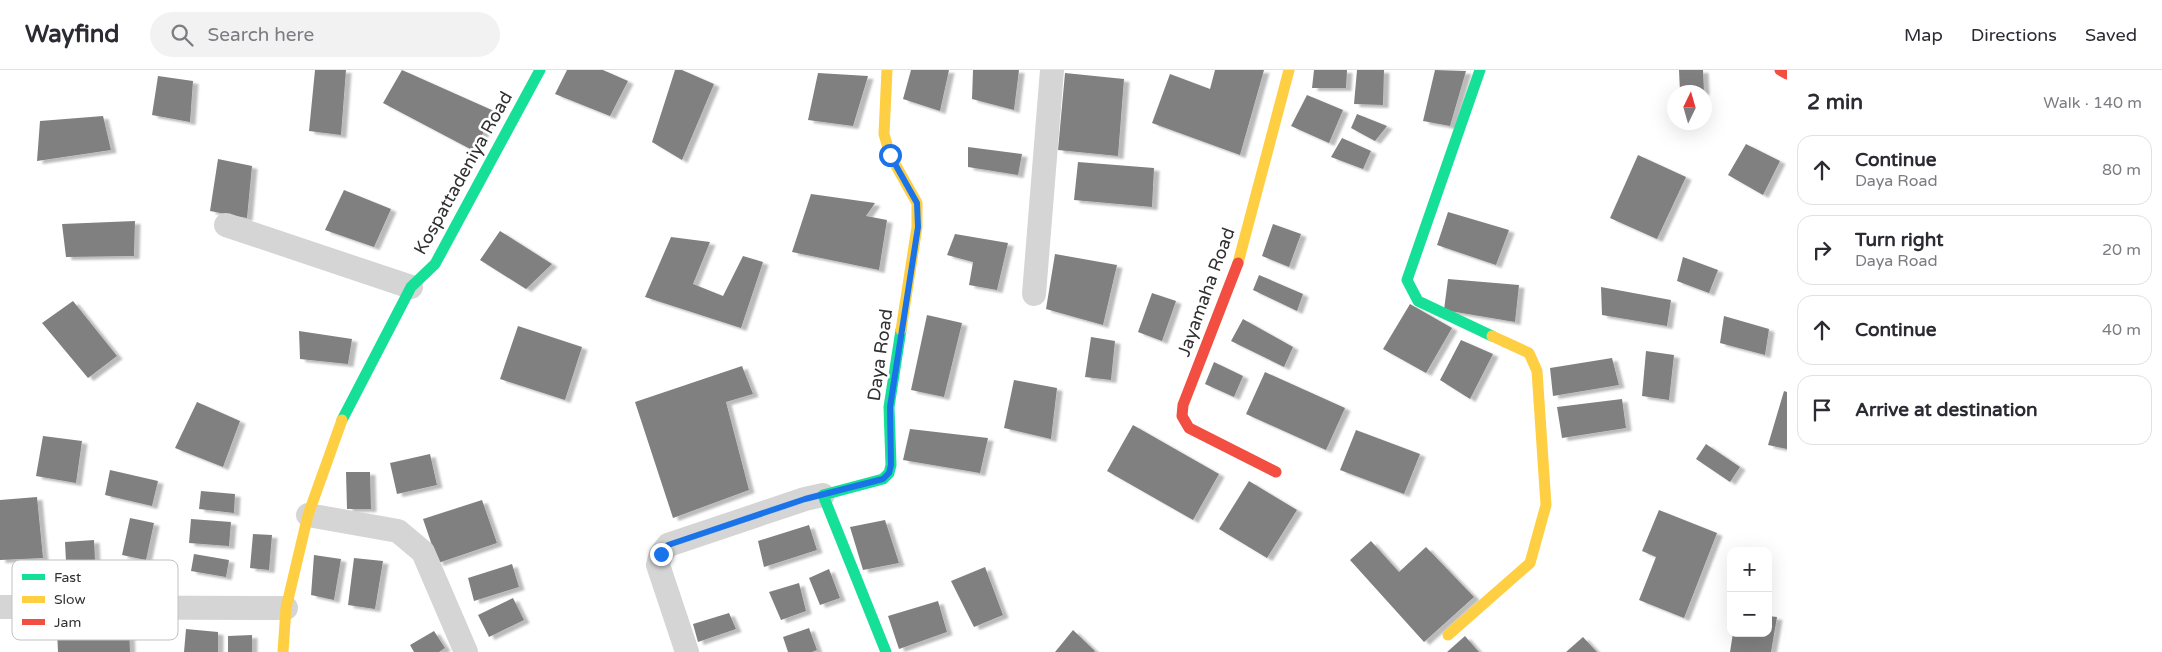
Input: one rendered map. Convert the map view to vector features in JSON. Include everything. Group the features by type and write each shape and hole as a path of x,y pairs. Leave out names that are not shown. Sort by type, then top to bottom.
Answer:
{"street":[{"name":"Kospattadeniya Road","path":"283,652 286,608 308,515 344,415 411,288 435,264 540,70"},
{"name":"Daya Road","path":"823,495 883,479 889,473 891,465 890,407 918,227 917,203 890,155 884,134 886,70"},
{"path":"1034,294 1052,70"},
{"name":"Jayamaha Road","path":"1276,472 1189,428 1182,416 1183,405 1240,259 1289,70"},
{"path":"1448,635 1530,563 1546,505 1537,371 1529,353 1418,300 1407,280 1480,70"},
{"path":"1780,70 1787,74"},
{"path":"226,225 411,288"},
{"path":"687,652 658,565 661,554 668,545 805,499 823,495 886,652"},
{"path":"308,515 398,531 423,552 466,652"},
{"path":"178,607 286,608"}],"building":[{"path":"315,70 346,70 341,135 309,131"},
{"path":"402,70 494,111 474,151 383,103"},
{"path":"567,70 603,70 628,81 610,116 555,94"},
{"path":"675,70 682,70 714,84 682,160 652,142"},
{"path":"911,70 949,70 940,111 903,99"},
{"path":"973,70 1019,70 1014,110 972,99"},
{"path":"1215,70 1264,70 1240,155 1152,123 1170,74 1210,89"},
{"path":"1314,70 1347,70 1346,88 1312,88"},
{"path":"1357,70 1384,70 1383,105 1354,104"},
{"path":"1435,70 1466,71 1450,126 1423,121"},
{"path":"1679,70 1703,70 1704,85 1680,85"},
{"path":"818,73 868,76 853,126 808,120"},
{"path":"1065,73 1124,79 1118,156 1058,150"},
{"path":"158,76 193,81 190,122 152,115"},
{"path":"1307,95 1343,110 1329,143 1291,126"},
{"path":"1357,114 1387,126 1375,141 1351,128"},
{"path":"103,116 111,150 37,161 40,121"},
{"path":"1342,138 1371,151 1363,169 1331,157"},
{"path":"1746,144 1780,161 1763,195 1728,175"},
{"path":"968,147 1022,154 1018,175 968,167"},
{"path":"1638,155 1686,177 1657,239 1610,218"},
{"path":"218,159 252,166 247,218 210,211"},
{"path":"1078,162 1154,168 1152,207 1074,200"},
{"path":"344,190 391,209 374,247 325,230"},
{"path":"811,194 875,203 866,216 887,220 879,270 792,252"},
{"path":"1448,212 1509,230 1496,265 1437,245"},
{"path":"135,221 134,256 66,257 62,224"},
{"path":"1273,224 1301,234 1289,267 1262,256"},
{"path":"500,231 552,264 526,289 480,260"},
{"path":"955,234 1008,243 997,290 969,285 973,262 947,255"},
{"path":"671,237 710,242 693,284 723,296 743,256 763,262 741,328 645,297"},
{"path":"1055,254 1117,265 1103,325 1046,309"},
{"path":"1683,257 1718,270 1709,293 1677,281"},
{"path":"1259,275 1303,294 1297,311 1253,290"},
{"path":"1448,279 1519,285 1515,322 1444,310"},
{"path":"1601,287 1671,300 1667,326 1602,315"},
{"path":"1152,293 1176,301 1162,341 1138,332"},
{"path":"73,301 117,356 88,378 42,323"},
{"path":"1410,304 1452,328 1426,373 1383,349"},
{"path":"927,315 962,323 944,397 911,390"},
{"path":"1724,316 1769,329 1765,355 1720,343"},
{"path":"1243,319 1293,347 1284,367 1231,341"},
{"path":"518,326 582,347 565,400 500,379"},
{"path":"299,331 352,339 348,364 300,359"},
{"path":"1091,337 1115,341 1111,380 1085,377"},
{"path":"1461,340 1493,354 1470,399 1440,380"},
{"path":"1646,351 1674,355 1669,400 1642,396"},
{"path":"1612,358 1619,385 1553,396 1550,368"},
{"path":"1214,362 1243,376 1234,397 1205,384"},
{"path":"742,366 753,394 726,402 749,490 673,518 635,402"},
{"path":"1265,372 1345,408 1326,450 1246,414"},
{"path":"1014,380 1057,388 1051,439 1004,428"},
{"path":"1784,391 1787,392 1787,449 1768,445"},
{"path":"1622,399 1626,428 1562,438 1557,407"},
{"path":"197,402 240,421 223,467 175,448"},
{"path":"1133,425 1219,474 1193,520 1107,471"},
{"path":"910,429 988,438 980,473 903,460"},
{"path":"1356,430 1420,454 1404,494 1340,470"},
{"path":"43,436 82,441 76,483 36,476"},
{"path":"1706,444 1740,467 1730,482 1696,459"},
{"path":"430,454 437,485 397,494 390,463"},
{"path":"110,470 158,481 152,506 105,495"},
{"path":"346,472 370,472 371,509 347,509"},
{"path":"1249,481 1297,510 1267,558 1219,529"},
{"path":"201,491 235,494 234,513 199,509"},
{"path":"37,497 43,558 0,560 0,500"},
{"path":"482,500 497,543 438,563 423,519"},
{"path":"1659,510 1717,533 1684,618 1639,600 1656,557 1642,551"},
{"path":"130,518 154,523 146,560 122,555"},
{"path":"191,519 231,522 229,546 189,543"},
{"path":"885,520 899,563 863,570 850,527"},
{"path":"809,525 817,550 764,567 758,541"},
{"path":"253,534 272,535 269,570 250,568"},
{"path":"94,540 95,560 66,560 65,542"},
{"path":"1371,541 1399,572 1426,547 1474,597 1424,642 1350,560"},
{"path":"194,554 229,560 226,577 191,571"},
{"path":"314,555 341,559 334,600 311,595"},
{"path":"354,558 383,561 375,609 348,605"},
{"path":"512,564 519,587 474,601 468,578"},
{"path":"985,567 1003,615 974,627 951,581"},
{"path":"829,569 840,598 820,605 809,578"},
{"path":"799,583 806,611 781,620 769,592"},
{"path":"513,598 524,620 489,637 478,615"},
{"path":"938,601 947,632 899,649 888,616"},
{"path":"729,613 736,629 698,642 693,624"},
{"path":"1772,616 1777,617 1771,652 1730,652 1732,637 1772,637"},
{"path":"809,628 817,650 812,652 788,652 783,637"},
{"path":"186,629 218,632 218,652 184,652"},
{"path":"1073,630 1095,651 1094,652 1055,652"},
{"path":"434,631 445,648 439,652 414,652 410,645"},
{"path":"252,635 252,652 228,652 228,636"},
{"path":"1465,636 1479,652 1447,652"},
{"path":"1583,637 1597,652 1566,652"},
{"path":"57,640 130,640 130,652 58,652"}],"traffic: fast":[{"path":"342,420 411,287 435,264 540,70"},
{"path":"1480,70 1407,280 1418,301 1492,336"},
{"path":"886,652 823,495 883,479 889,473 891,465 889,407 901,330"}],"traffic: slow":[{"path":"887,70 884,134 890,155 917,203 917,227 901,330"},
{"path":"1238,263 1289,70"},
{"path":"1448,635 1530,563 1546,505 1537,371 1529,353 1492,336"},
{"path":"283,652 286,608 308,515 342,420"}],"traffic: jam":[{"path":"1780,70 1787,74"},
{"path":"1238,263 1183,405 1182,416 1189,428 1276,472"}],"route":[{"path":"661,554 668,545 805,499 883,479 889,473 891,465 890,407 918,227 917,203 890,155"}]}
